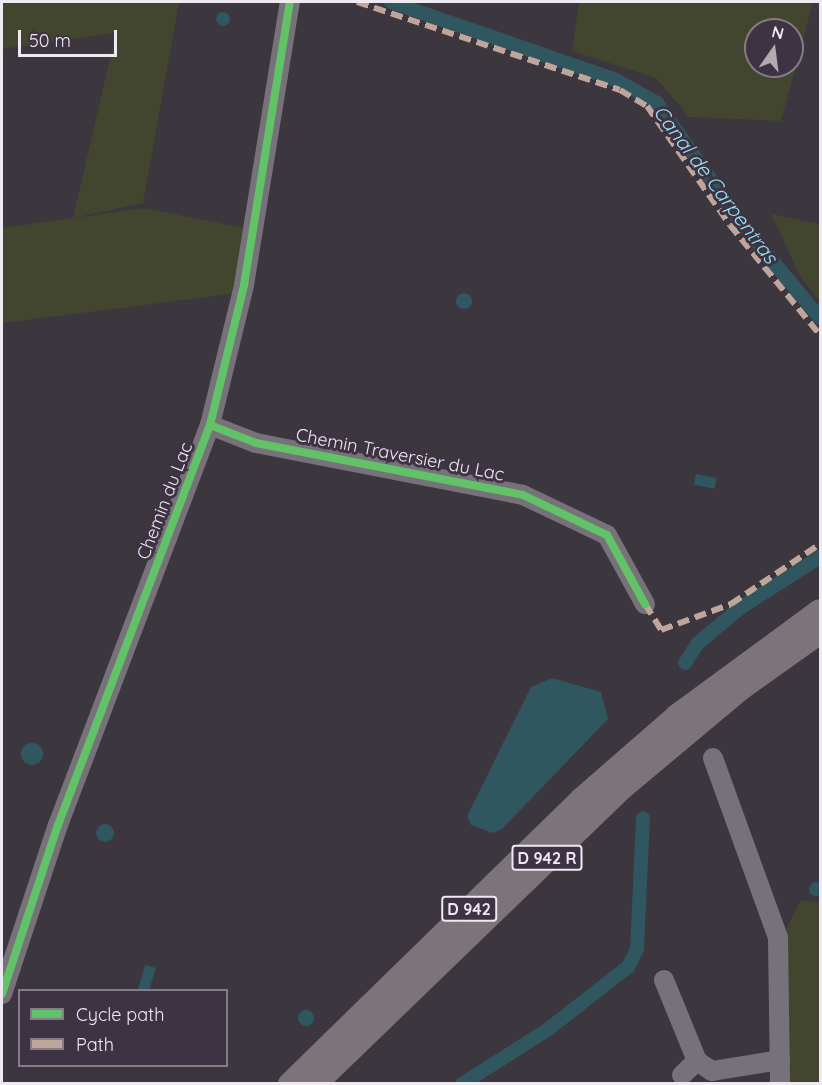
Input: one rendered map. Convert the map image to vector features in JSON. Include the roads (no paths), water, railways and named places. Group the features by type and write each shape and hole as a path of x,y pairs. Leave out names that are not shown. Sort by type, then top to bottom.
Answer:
{"main road":[{"path":"677,716 731,660 820,596"},
{"name":"D 942","path":"290,1083 582,799 677,716 820,611"},
{"name":"D 942 R","path":"315,1083 618,790 794,650 820,634"}],"street":[{"name":"Chemin du Lac","path":"2,994 58,825 210,425 244,285 290,2"},
{"name":"Chemin Traversier du Lac","path":"210,425 256,443 438,474 523,495 606,535 645,604"},
{"path":"713,758 778,938 780,1083"},
{"path":"664,980 697,1061 712,1071 780,1060"},
{"path":"682,1075 697,1061"}],"water":[{"path":"220,12 226,12 230,19 226,26 220,26 216,22 216,16"},
{"path":"464,293 470,295 472,301 470,307 464,309 458,307 456,301 458,295"},
{"path":"696,474 717,478 715,489 694,485"},
{"path":"552,678 601,692 608,719 502,829 493,833 471,825 467,816 531,687"},
{"path":"32,743 40,746 43,754 40,762 32,765 24,762 21,754 24,746"},
{"path":"105,824 111,827 114,833 111,839 105,842 99,839 96,833 99,827"},
{"path":"816,882 821,884 823,889 821,894 816,896 811,894 809,889 811,884"},
{"path":"145,965 156,968 149,989 138,989"},
{"path":"306,1010 314,1018 306,1026 298,1018"}],"waterway":[{"name":"Canal de Carpentras","path":"391,2 616,80 657,103 742,224 820,318"},
{"name":"Canal de Carpentras","path":"685,663 698,643 740,608 820,557"},
{"name":"Canal de Carpentras","path":"462,1084 547,1030 628,967 637,949 643,818"}]}
